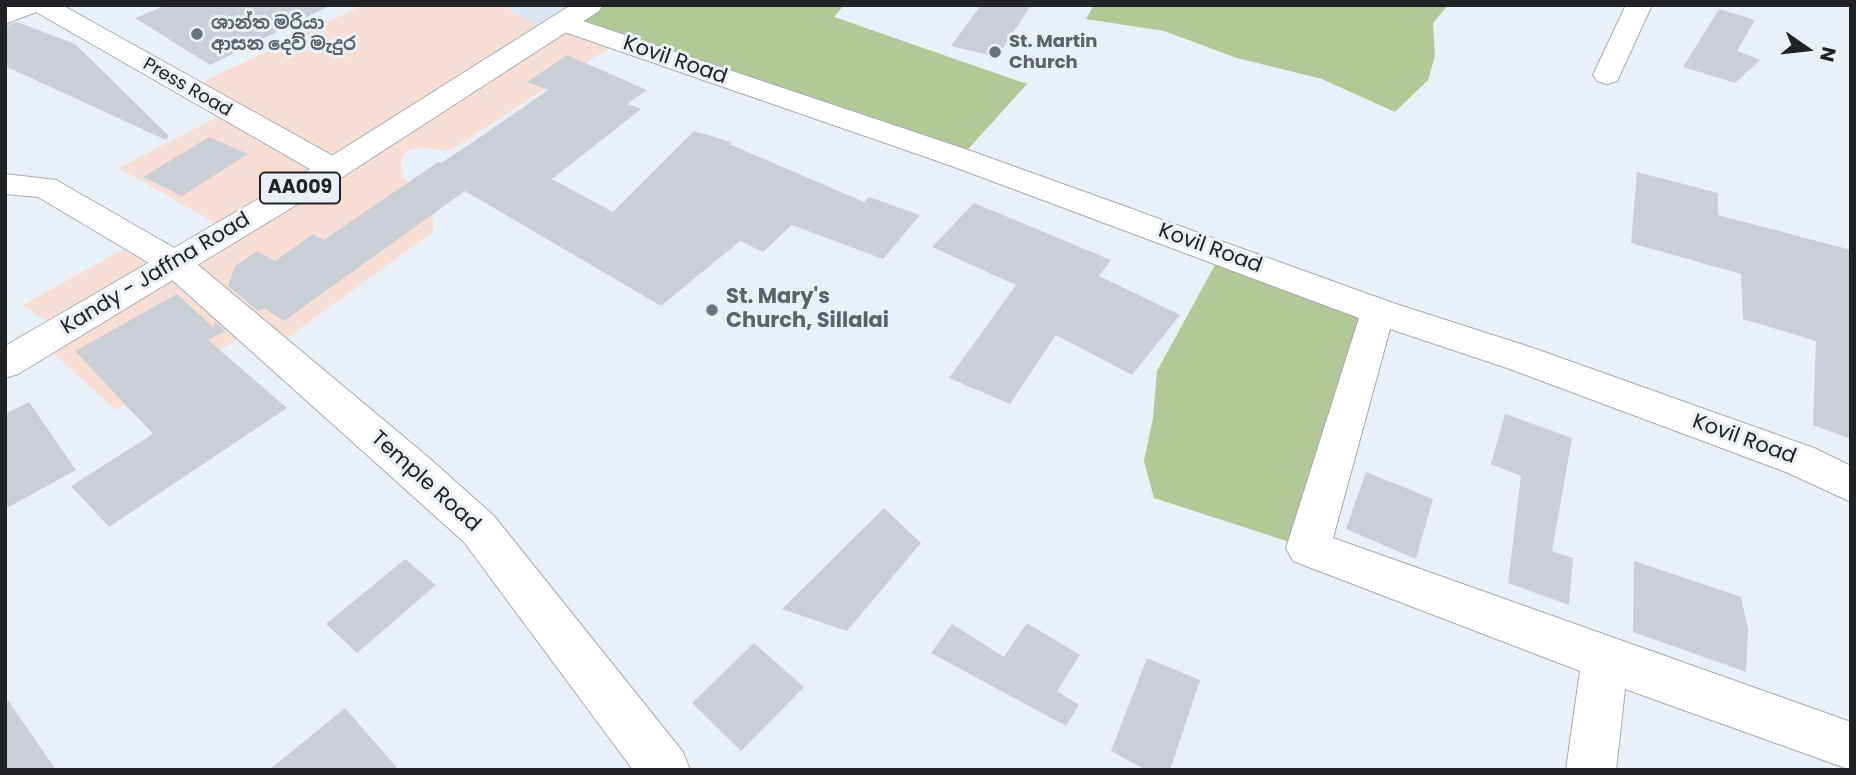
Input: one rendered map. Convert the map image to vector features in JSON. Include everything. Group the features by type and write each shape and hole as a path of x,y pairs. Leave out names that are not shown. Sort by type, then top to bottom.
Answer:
{"main road":[{"path":"5,16 31,5"},
{"name":"Press Road","path":"42,5 333,169"},
{"path":"1607,75 1639,5"},
{"name":"Kandy - Jaffna Road","path":"5,363 333,169 577,14"},
{"name":"Kovil Road","path":"577,14 1380,312 1520,358 1787,456 1851,485"},
{"name":"Temple Road","path":"5,184 45,187 173,262 480,529 600,689 665,770"},
{"path":"1380,312 1372,327 1308,548 1851,747"},
{"path":"1591,770 1605,659"}],"shaded area":[{"path":"363,5 505,5 517,16 565,23 615,44 449,151 418,147 407,151 401,157 402,176 420,193 432,213 434,231 283,341 247,334 116,410 42,343 227,230 119,168 227,112 188,89"},
{"path":"505,5 590,5 565,23 535,23 517,16"},
{"path":"129,246 161,266 53,322 39,317 23,305"}],"green space":[{"path":"590,5 844,5 834,17 1027,84 960,158 565,23"},
{"path":"1094,5 1448,5 1433,23 1435,56 1428,80 1395,112 1322,79 1237,58 1164,31 1086,19"},
{"path":"1221,254 1380,312 1308,548 1154,498 1144,461 1153,418 1157,371"}],"building":[{"path":"167,5 331,5 210,65 135,18"},
{"path":"981,5 1031,5 997,57 951,46"},
{"path":"1719,9 1755,20 1737,51 1760,60 1735,83 1683,67"},
{"path":"17,22 75,44 169,136 166,140 5,66 5,26"},
{"path":"567,55 647,90 627,104 641,109 552,179 613,212 694,131 731,142 729,144 864,202 869,197 920,215 883,259 792,225 763,252 740,241 661,306 465,191 284,321 264,308 258,311 228,286 235,266 257,251 275,261 313,234 324,240 438,162 441,163 476,140 548,90 527,82"},
{"path":"209,137 248,154 182,196 143,177"},
{"path":"1637,172 1718,193 1718,215 1851,250 1851,439 1813,425 1816,341 1743,319 1741,274 1631,243"},
{"path":"974,203 1111,260 1099,276 1180,315 1132,375 1056,335 1010,404 949,378 1016,285 932,247"},
{"path":"177,294 214,328 215,322 225,331 208,340 287,408 109,527 71,486 153,434 75,351"},
{"path":"29,402 76,470 5,509 5,414"},
{"path":"1505,414 1572,438 1552,551 1573,558 1569,605 1508,583 1521,476 1491,464"},
{"path":"1366,472 1433,499 1416,559 1346,529"},
{"path":"884,508 921,543 847,631 782,609"},
{"path":"405,559 436,585 357,653 326,624"},
{"path":"1634,561 1741,597 1748,629 1746,672 1633,632"},
{"path":"1027,623 1080,655 1057,691 1079,705 1066,726 931,653 952,624 1004,657"},
{"path":"754,643 804,687 741,751 692,703"},
{"path":"1147,658 1200,680 1170,770 1146,770 1111,751"},
{"path":"5,696 56,770 5,770"},
{"path":"345,708 399,770 269,770"}],"place":[{"name":"ශාන්ත මරියා ආසන දෙව් මැදුර","path":"197,34"},
{"name":"St. Martin Church","path":"995,52"},
{"name":"St. Mary's Church, Sillalai","path":"712,310"}]}
